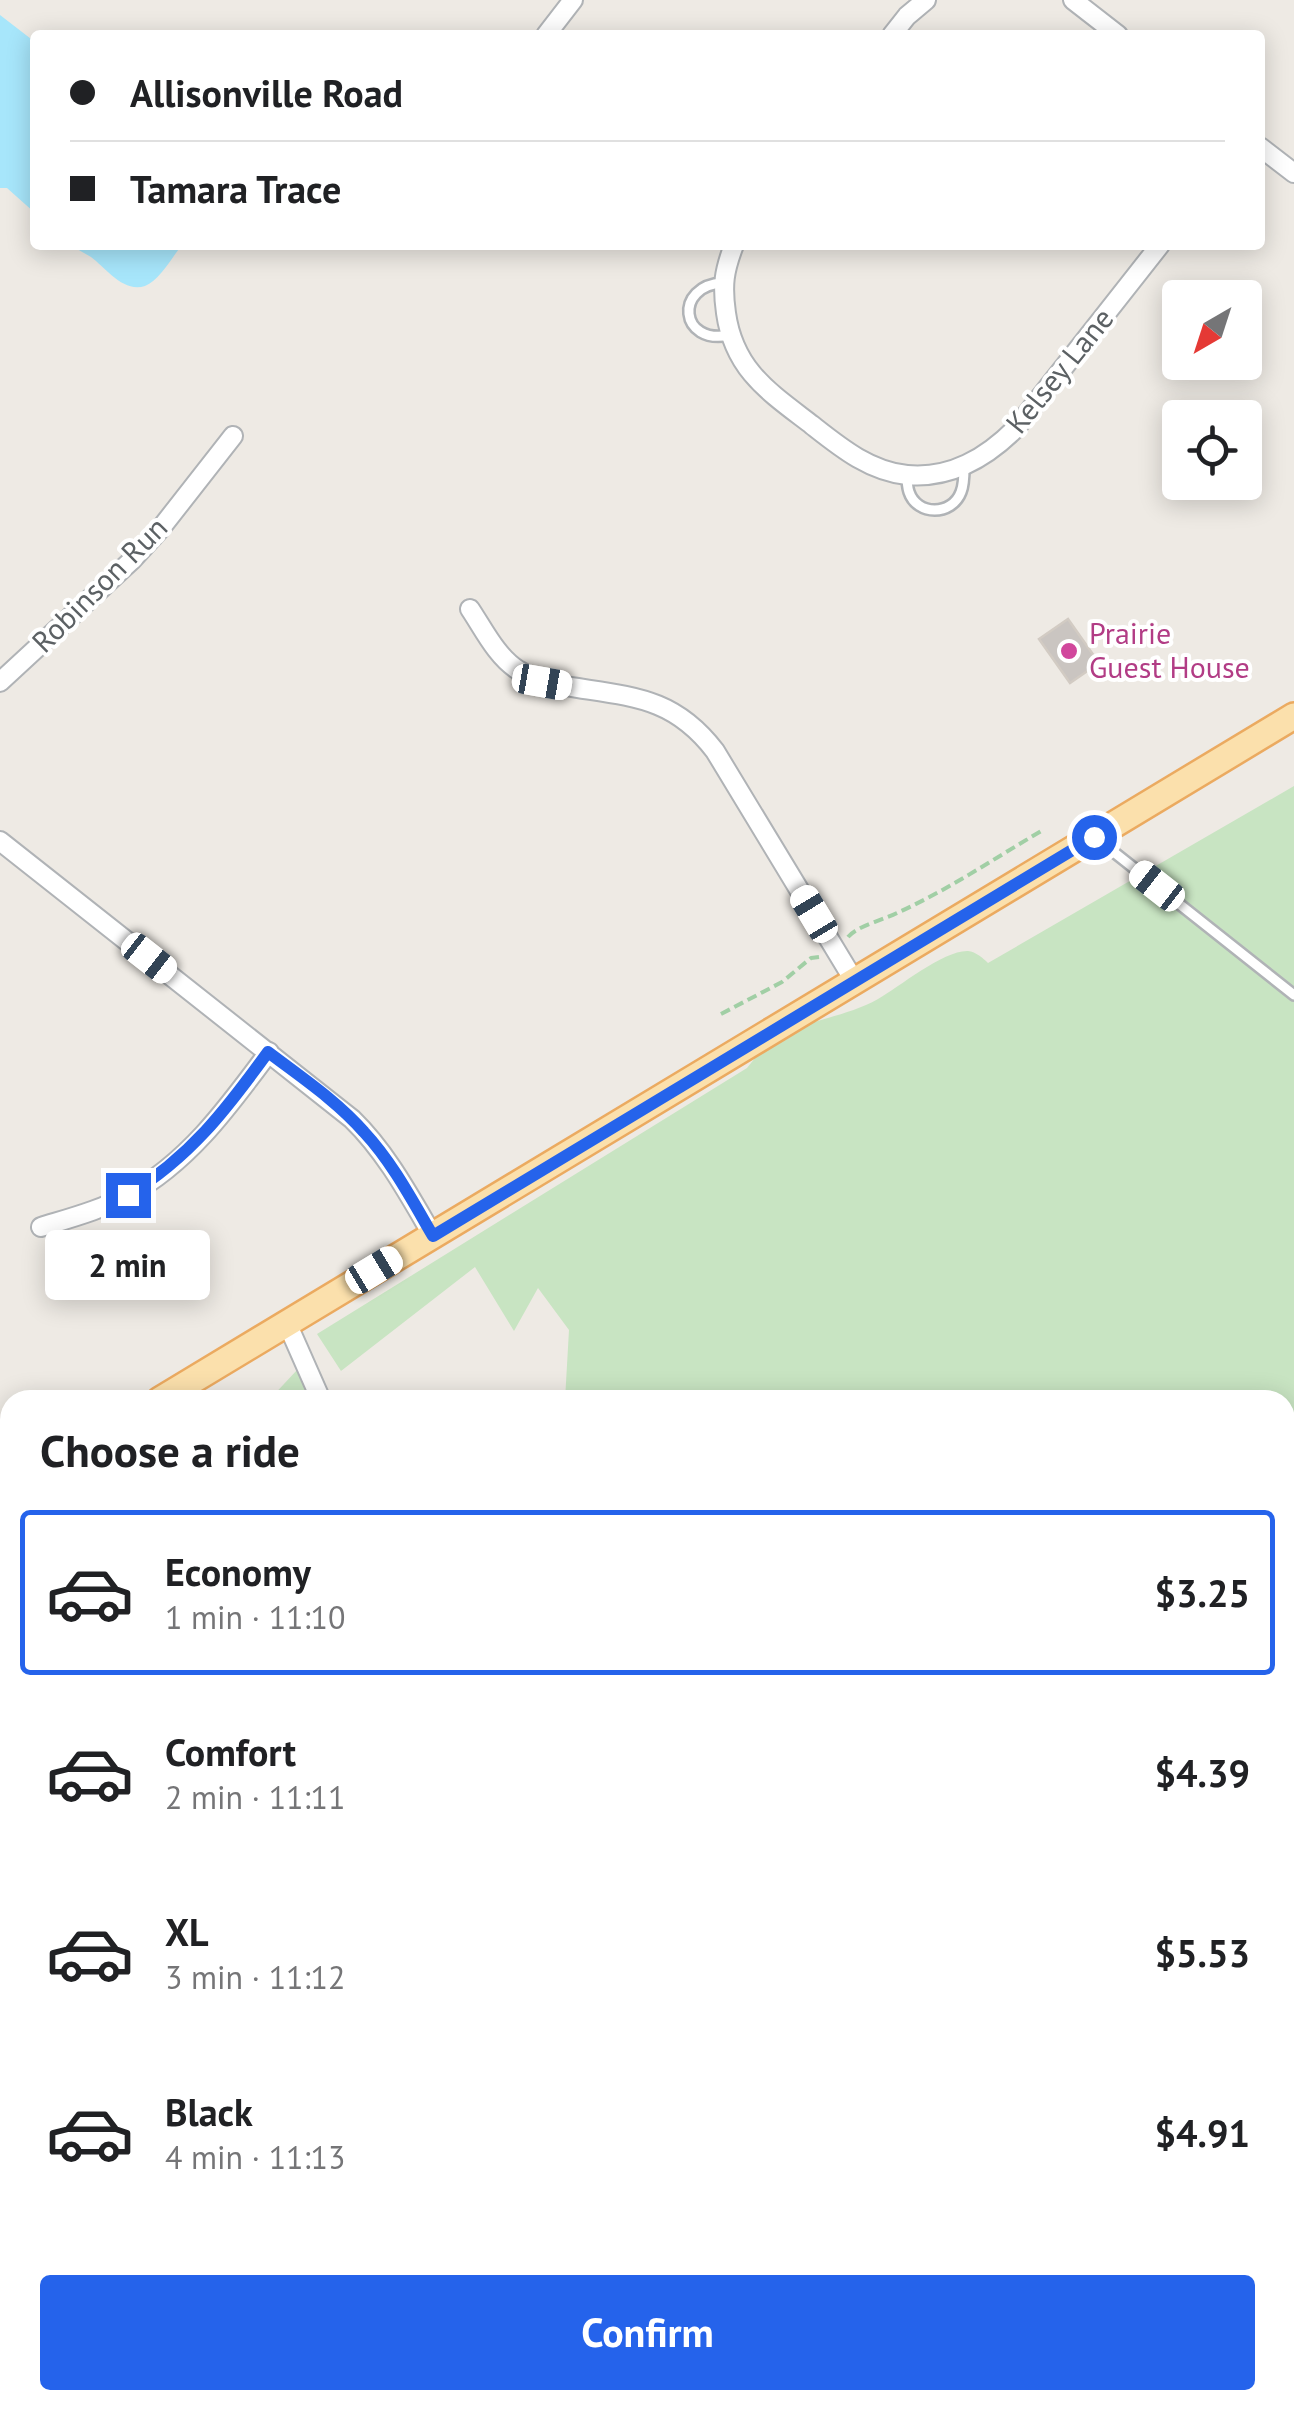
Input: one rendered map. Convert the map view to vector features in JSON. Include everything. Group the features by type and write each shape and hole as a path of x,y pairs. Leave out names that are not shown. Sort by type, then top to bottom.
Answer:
{"main road":[{"path":"176,1390 1294,716"}],"street":[{"path":"550,30 573,0"},
{"path":"896,30 926,0"},
{"path":"1073,0 1112,30"},
{"path":"1265,151 1294,173"},
{"name":"Kelsey Lane","path":"732,250 722,283 730,335 746,368 774,396 844,451 874,466 906,475 964,467 996,448 1156,250"},
{"name":"Robinson Run","path":"0,682 132,561 233,436"},
{"path":"470,609 501,654 523,673 542,682 646,700 686,719 714,751 855,982"},
{"path":"0,842 364,1131 396,1174 433,1236"},
{"path":"41,1228 117,1200 166,1170 206,1132 268,1052"},
{"path":"287,1323 317,1390"}],"lane":[{"path":"722,283 700,288 690,300 689,315 694,328 705,336 730,335"},
{"path":"906,475 914,501 938,511 952,505 960,494 964,467"},
{"path":"1094,837 1294,995"}],"path":[{"path":"848,938 853,931 909,907 1043,830"},
{"path":"721,1014 782,982 811,958 819,957"}],"green space":[{"path":"1294,786 1294,1390 566,1390 569,1330 538,1288 514,1331 475,1267 341,1371 317,1334 747,1068 767,1045 782,1035 866,1005 958,952 974,953 988,963"},
{"path":"298,1369 307,1390 278,1390"}],"water":[{"path":"0,15 30,38 30,209 7,188 0,188"},
{"path":"79,250 178,250 156,279 137,287 122,283"}],"building":[{"name":"Prairie Guest House","path":"1068,619 1099,663 1070,683 1039,639"}],"place":[{"name":"Prairie Guest House","path":"1069,651"}],"route":[{"path":"128,1195 166,1170 194,1144 268,1052 364,1131 396,1174 433,1236 1094,837"}]}
